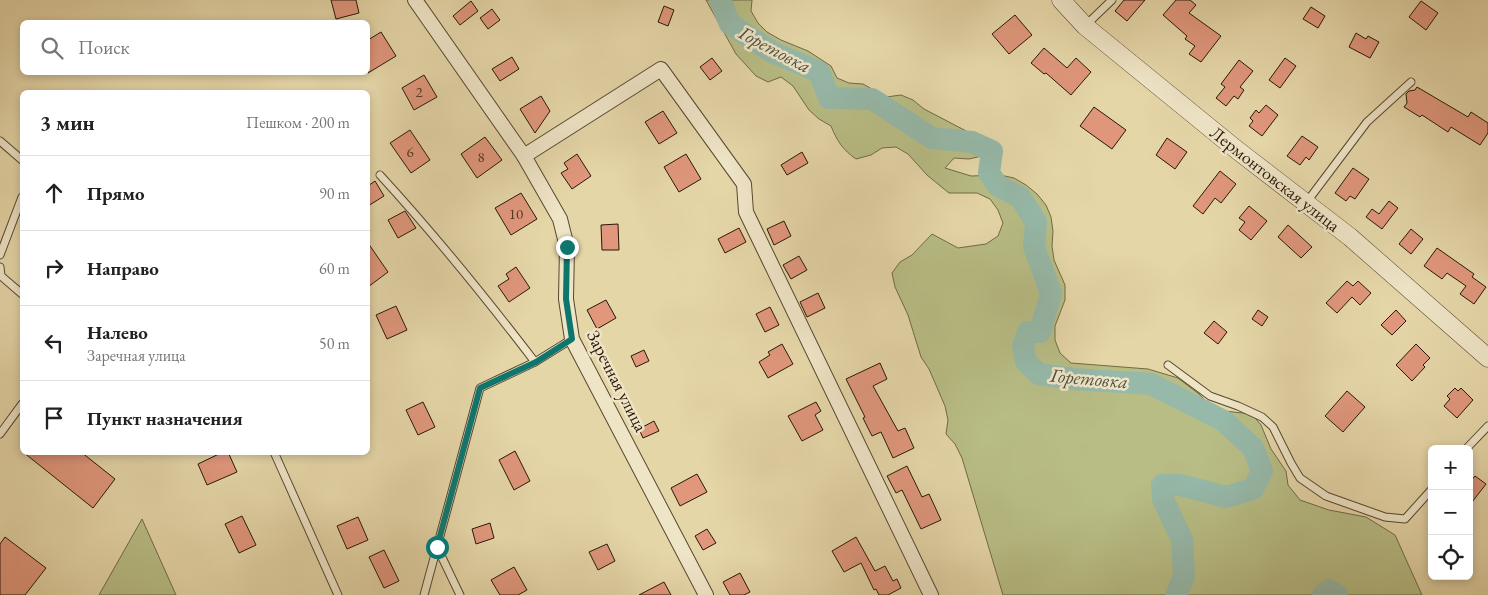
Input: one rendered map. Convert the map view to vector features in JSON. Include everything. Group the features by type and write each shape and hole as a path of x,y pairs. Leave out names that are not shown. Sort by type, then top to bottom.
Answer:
{"street":[{"name":"Заречная улица","path":"415,0 524,156 560,219 567,247 566,299 572,339 706,595"},
{"name":"Лермонтовская улица","path":"1061,0 1085,26 1199,120 1350,237 1488,358"},
{"path":"524,156 661,69 744,184 746,212 931,595"}],"lane":[{"path":"1085,26 1112,0"},
{"path":"1305,203 1367,122 1411,82"},
{"path":"0,141 20,158"},
{"path":"380,175 412,210 536,362"},
{"path":"0,255 20,202"},
{"path":"0,267 1,276 20,292"},
{"path":"424,595 480,388 536,362 572,339"},
{"path":"1168,365 1210,396 1262,417 1273,427 1300,478 1326,496 1385,517 1405,519 1431,490"},
{"path":"0,434 20,407"},
{"path":"1470,445 1488,426"},
{"path":"275,455 338,595"},
{"path":"437,547 460,595"}],"green space":[{"path":"706,0 752,0 751,11 758,23 767,32 808,51 831,66 837,78 849,83 863,84 886,97 901,95 913,100 924,109 972,134 983,142 982,156 969,159 954,158 945,168 971,176 1000,175 1014,178 1037,194 1046,205 1051,217 1054,260 1065,285 1065,300 1055,326 1055,340 1060,353 1071,363 1148,369 1178,378 1211,406 1224,411 1252,414 1261,425 1271,449 1286,471 1288,485 1300,500 1329,510 1366,517 1395,535 1422,595 1003,595 962,458 955,444 946,434 948,420 945,406 929,369 921,357 908,315 895,287 892,273 900,262 912,255 932,234 958,248 986,244 998,236 1003,223 998,210 990,199 977,193 949,193 927,175 908,154 896,147 882,148 871,155 856,159 841,145 831,126 809,110 793,86 781,77 768,82 756,76 736,54"},
{"path":"142,519 176,595 99,595"}],"building":[{"path":"331,0 356,0 359,13 336,19"},
{"path":"1124,0 1145,0 1127,21 1115,11"},
{"path":"1176,0 1190,0 1196,5 1189,13 1221,36 1201,62 1189,54 1195,46 1185,39 1187,36 1163,15"},
{"path":"471,1 478,11 460,25 453,16"},
{"path":"1421,1 1438,13 1426,30 1409,17"},
{"path":"664,6 674,10 668,26 658,22"},
{"path":"1311,7 1325,16 1318,28 1303,19"},
{"path":"492,9 500,20 488,29 480,18"},
{"path":"1015,15 1032,35 1009,54 992,34"},
{"path":"381,32 396,56 370,72 370,39"},
{"path":"1356,33 1366,39 1368,36 1379,42 1370,58 1349,47"},
{"path":"1044,48 1067,68 1076,58 1091,72 1071,95 1046,73 1044,74 1031,63"},
{"path":"512,57 519,69 500,81 492,69"},
{"path":"712,58 722,71 710,80 700,67"},
{"path":"1285,58 1296,66 1280,88 1269,80"},
{"path":"1239,60 1253,71 1240,87 1244,90 1238,99 1234,96 1226,106 1216,98 1225,87 1221,84"},
{"path":"424,75 437,97 414,110 402,88"},
{"path":"1417,87 1468,117 1471,112 1488,123 1488,133 1480,145 1451,127 1448,132 1422,115 1420,117 1404,107 1407,103 1406,94"},
{"path":"541,96 550,111 535,133 520,109"},
{"path":"1266,105 1278,115 1262,136 1249,126 1253,121 1250,118 1256,110 1259,113"},
{"path":"1094,107 1126,130 1112,149 1080,126"},
{"path":"663,111 677,133 659,144 645,122"},
{"path":"410,130 430,160 411,173 390,143"},
{"path":"1302,136 1318,147 1309,160 1306,157 1300,165 1287,156"},
{"path":"485,137 502,160 477,178 461,154"},
{"path":"1167,138 1187,152 1175,169 1156,155"},
{"path":"802,152 808,163 787,175 781,165"},
{"path":"577,154 591,176 572,189 561,173 568,169 564,163"},
{"path":"686,154 701,179 679,192 664,167"},
{"path":"1353,168 1369,179 1355,199 1350,196 1346,201 1335,193"},
{"path":"1220,171 1236,184 1221,203 1215,198 1203,214 1193,206"},
{"path":"375,181 384,196 370,205 370,185"},
{"path":"521,193 537,219 511,235 495,208"},
{"path":"1389,201 1398,208 1382,229 1366,217 1372,209 1379,214"},
{"path":"1249,206 1267,221 1251,240 1239,230 1245,222 1239,218"},
{"path":"405,211 416,228 398,238 388,220"},
{"path":"784,221 791,236 774,245 767,229"},
{"path":"618,224 619,250 602,250 601,225"},
{"path":"1288,225 1312,247 1301,258 1278,237"},
{"path":"739,228 746,242 725,253 718,239"},
{"path":"1411,229 1423,239 1411,254 1399,244"},
{"path":"370,246 388,272 370,286"},
{"path":"1437,248 1474,274 1472,277 1486,287 1474,304 1460,294 1466,286 1447,273 1442,279 1424,266"},
{"path":"799,256 807,270 791,279 783,265"},
{"path":"516,267 530,288 509,302 498,286 509,279 506,274"},
{"path":"1347,281 1353,286 1358,281 1371,293 1360,305 1352,297 1337,313 1326,303"},
{"path":"818,293 825,308 807,317 800,302"},
{"path":"606,300 616,318 597,329 587,310"},
{"path":"396,306 407,330 387,339 376,315"},
{"path":"770,307 779,325 765,332 756,314"},
{"path":"1258,310 1268,317 1262,326 1252,319"},
{"path":"1396,310 1406,321 1392,335 1381,325"},
{"path":"1214,321 1227,332 1218,344 1204,333"},
{"path":"782,344 793,364 768,378 759,362 770,355 768,352"},
{"path":"1416,344 1430,358 1423,365 1425,367 1412,381 1396,365"},
{"path":"644,350 649,361 636,367 631,356"},
{"path":"880,363 887,379 873,386 898,431 905,428 914,448 893,458 881,432 872,436 863,418 865,417 846,379"},
{"path":"1455,388 1458,391 1461,388 1473,400 1457,418 1444,406 1450,399 1447,396"},
{"path":"1347,391 1365,407 1343,432 1325,416"},
{"path":"423,402 435,427 418,435 406,410"},
{"path":"816,402 821,411 815,415 823,430 802,441 788,416"},
{"path":"654,421 659,431 643,438 639,429"},
{"path":"515,451 530,481 514,490 499,460"},
{"path":"27,455 85,455 115,479 93,508"},
{"path":"217,455 229,455 237,472 207,485 198,464"},
{"path":"907,466 922,497 929,494 941,520 921,529 902,490 896,493 887,476"},
{"path":"697,474 707,492 680,506 671,488"},
{"path":"1475,476 1486,484 1473,501 1473,490 1473,478"},
{"path":"242,516 256,545 239,553 225,524"},
{"path":"358,517 368,540 347,549 337,526"},
{"path":"490,523 494,538 476,544 472,529"},
{"path":"707,529 716,543 703,550 695,536"},
{"path":"5,537 46,568 25,595 0,595 0,544"},
{"path":"856,537 875,571 885,566 893,581 897,579 901,588 888,595 879,595 876,589 874,590 861,563 844,572 832,551"},
{"path":"607,544 615,561 598,570 589,552"},
{"path":"384,550 399,581 384,588 369,557"},
{"path":"514,567 527,590 518,595 500,595 491,580"},
{"path":"740,573 750,592 744,595 730,595 723,582"},
{"path":"664,582 671,595 639,595"}],"waterway":[{"name":"Горетовка","path":"720,0 730,24 772,52 819,72 829,98 872,99 932,138 972,142 992,151 989,173 998,186 1020,197 1036,222 1034,247 1051,293 1040,332 1028,332 1023,346 1026,362 1039,374 1073,379 1151,384 1224,421 1253,448 1262,471 1253,489 1226,497 1180,485 1162,485 1163,499 1182,540 1184,577 1176,595"},
{"name":"Горетовка","path":"1323,595 1329,590 1337,595"}],"route":[{"path":"437,547 480,388 536,362 572,339 566,299 567,247"}]}
